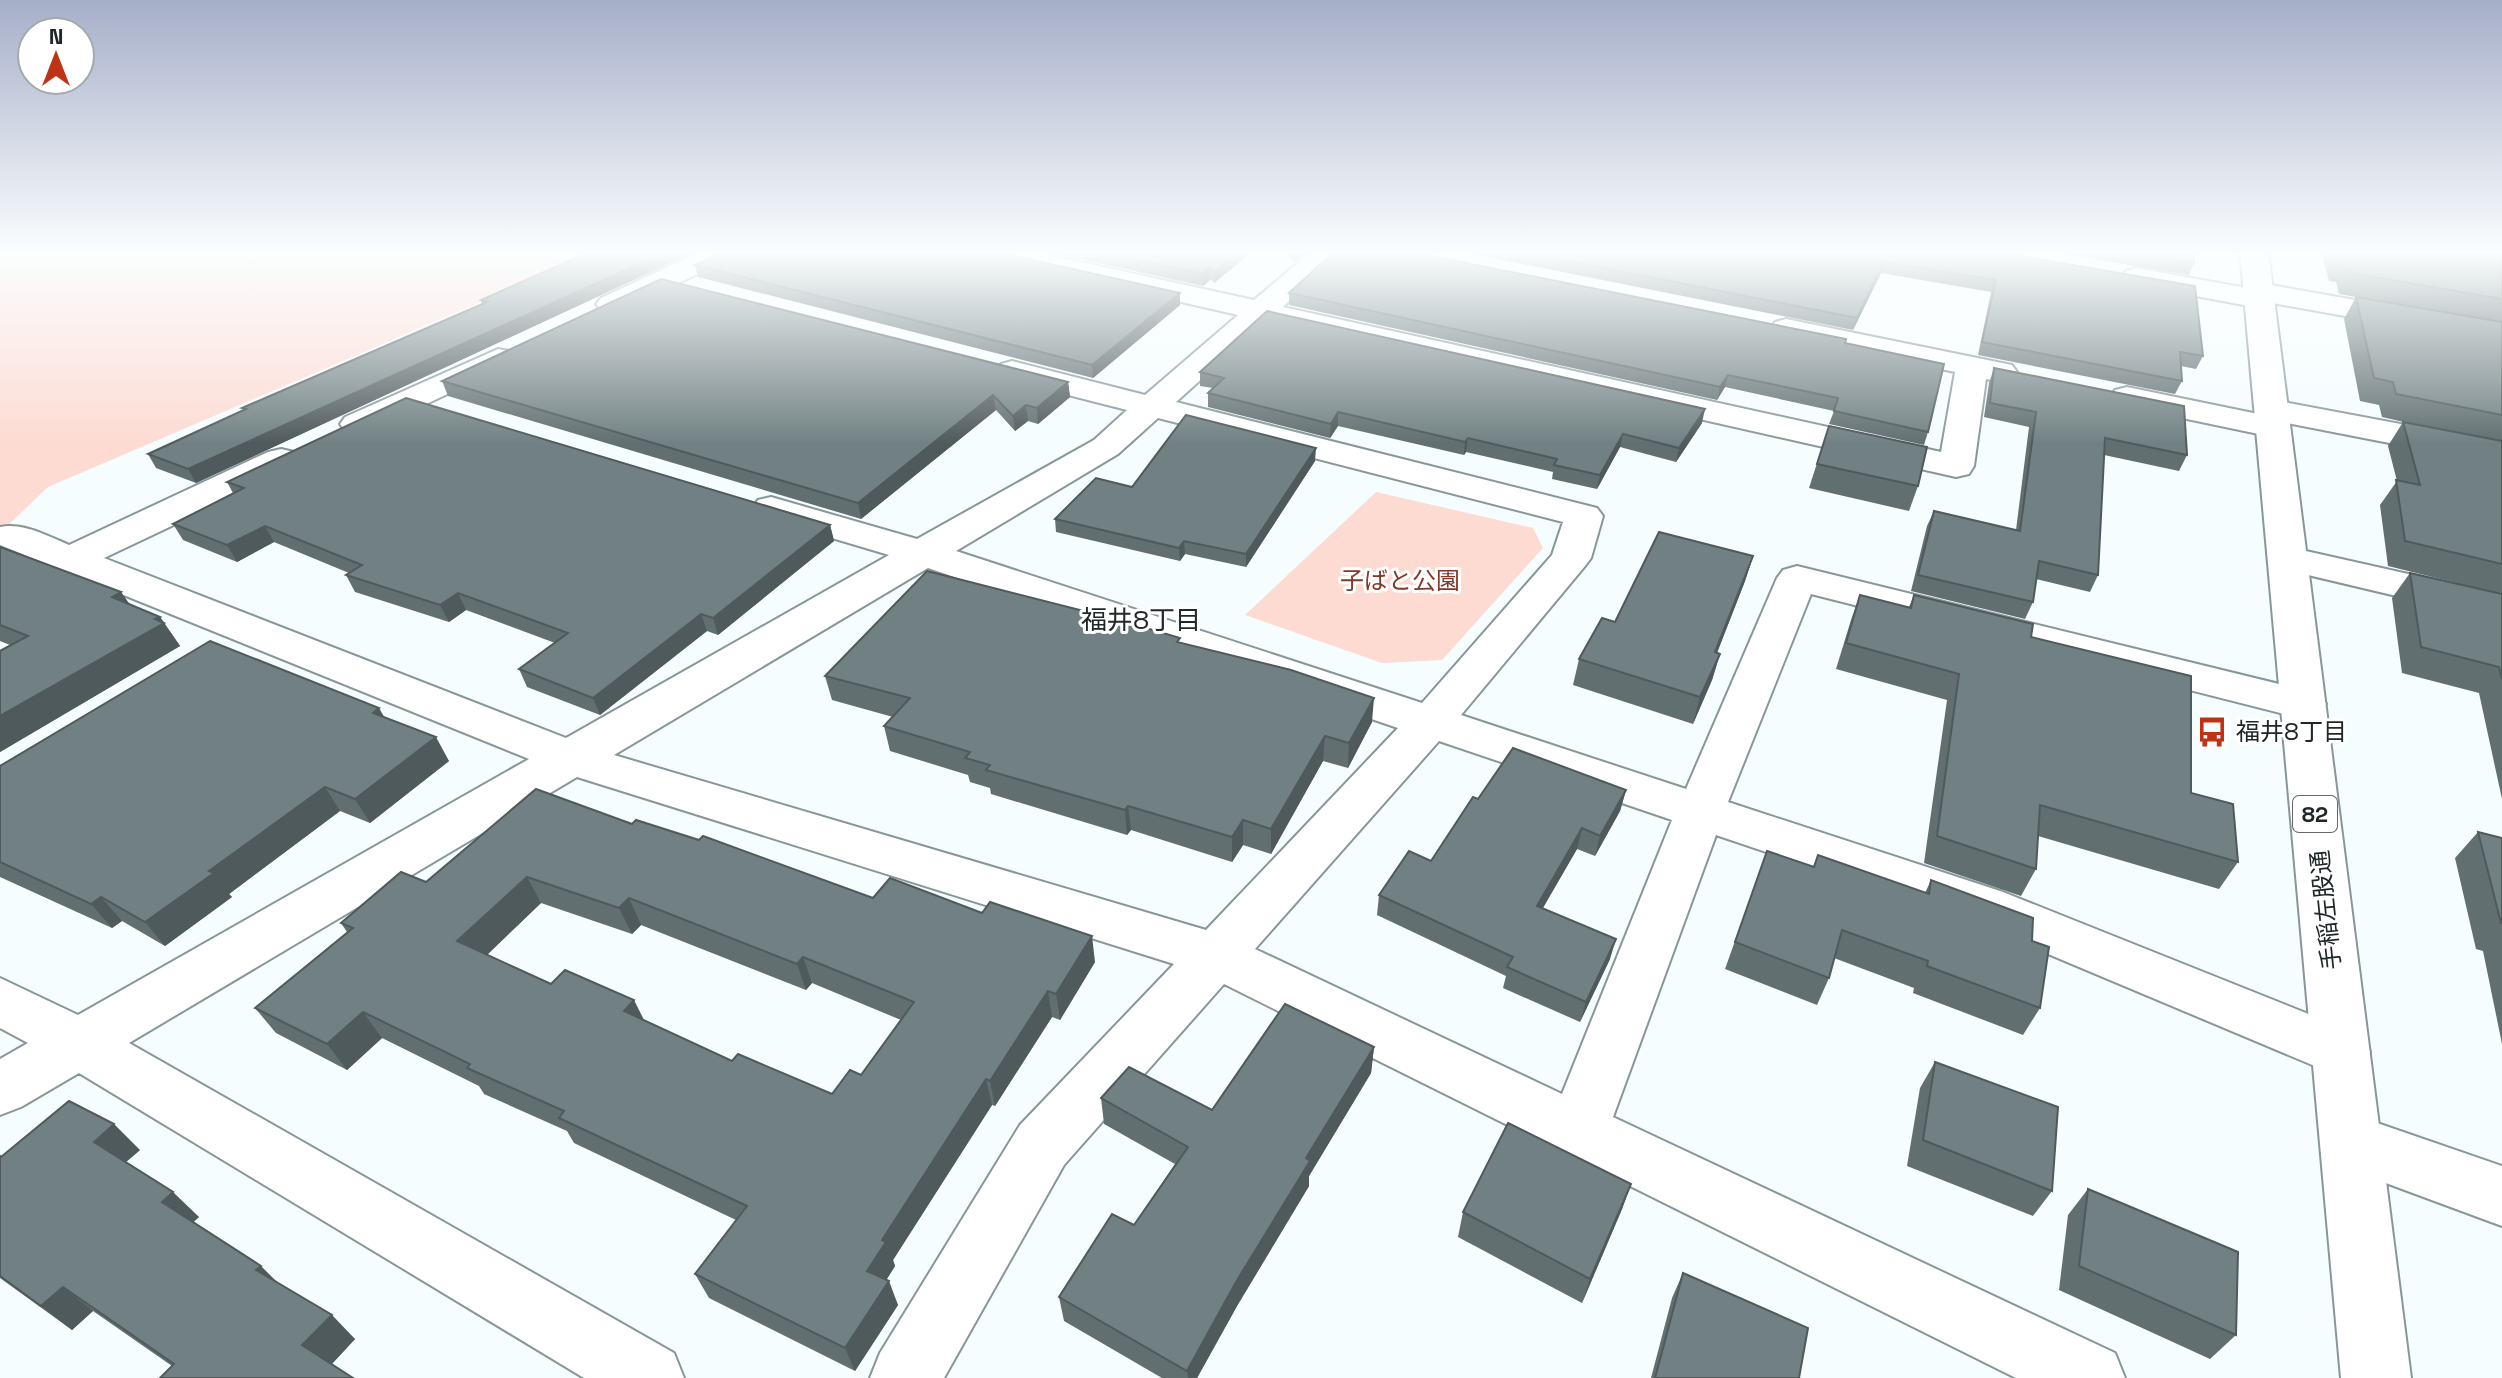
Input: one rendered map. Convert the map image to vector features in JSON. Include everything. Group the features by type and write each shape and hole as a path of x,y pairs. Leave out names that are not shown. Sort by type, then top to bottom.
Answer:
{"street":[{"path":"578,320 588,315"},
{"path":"0,1089 1106,447 1254,315"},
{"path":"1289,315 1956,466 1972,366"},
{"name":"手稲左股通","path":"2262,315 2376,1378"},
{"path":"2415,315 2502,335"},
{"path":"1757,322 2032,378"},
{"path":"69,560 522,346"},
{"path":"905,1378 1042,1145 1430,722 1571,558 1584,516 982,364"},
{"path":"2092,390 2502,454"},
{"path":"410,399 470,417"},
{"path":"726,494 922,553 1985,906 2341,1052"},
{"path":"12,536 69,560 225,642 570,758 1216,955 2090,1378"},
{"path":"2288,559 2502,608"},
{"path":"1578,1130 1700,812 1797,578 2304,704"},
{"path":"0,1001 79,1043 649,1378"},
{"path":"2351,1142 2502,1196"}],"green space":[{"path":"0,315 450,315 48,487 5,528 0,528"},
{"name":"子ばと公園","path":"1376,492 1533,528 1543,548 1442,660 1382,663 1245,615"}],"building":[{"path":"456,315 526,315 188,469 148,454 246,409 242,408"},
{"path":"583,315 804,315 1068,382 1037,408 1026,405 1013,416 993,395 858,503 442,381"},
{"path":"895,315 1153,315 1092,365"},
{"path":"1262,315 1286,315 1705,409 1679,448 1623,434 1600,475 1554,465 1557,459 1468,438 1465,442 1338,412 1331,424 1208,393 1224,378 1200,372"},
{"path":"1391,315 1728,315 1846,339 1845,343 1944,364 1928,432 1834,411 1838,398 1728,375 1720,387"},
{"path":"1988,315 2198,315 2203,356 2180,352 2182,381 1982,342"},
{"path":"2360,315 2463,315 2502,322 2502,415 2396,394 2393,382 2374,378"},
{"path":"1994,368 2184,406 2187,455 2105,438 2098,575 2039,561 2033,602 1918,575 1934,511 2020,531 2036,412 1990,403"},
{"path":"406,398 830,525 713,618 701,614 593,698 519,669 568,633 458,593 440,605 346,575 362,565 265,526 227,545 173,524 244,488 227,482"},
{"path":"1186,415 1316,448 1246,554 1184,541 1179,548 1055,519 1096,478 1132,487"},
{"path":"2403,422 2502,441 2502,564 2405,541 2396,480 2420,485"},
{"path":"1829,426 1927,447 1918,486 1817,464"},
{"path":"1659,532 1753,556 1715,652 1720,654 1700,697 1579,659 1602,618 1615,622"},
{"path":"0,547 121,592 112,597 160,617 155,619 164,623 0,716 0,651 28,636 0,625"},
{"path":"927,571 1119,620 1180,638 1177,642 1291,670 1374,698 1349,743 1325,736 1271,829 1243,820 1232,837 1128,806 1125,810 986,770 990,765 965,758 970,752 884,726 910,698 825,676"},
{"path":"2410,573 2502,594 2502,679 2499,667 2421,647"},
{"path":"1860,595 1911,608 1914,595 2033,624 2031,637 2191,676 2191,793 2233,804 2238,862 2040,805 2036,869 1937,836 1959,674 1846,643"},
{"path":"210,641 379,708 373,713 436,737 355,799 325,787 145,922 101,897 91,904 0,862 0,766"},
{"path":"1513,748 1626,790 1600,836 1582,828 1537,906 1616,939 1586,1002 1507,967 1513,957 1379,895 1409,851 1431,861 1473,797 1478,799"},
{"path":"536,789 632,824 636,820 699,840 703,836 873,898 890,878 982,913 990,902 1092,936 1056,994 1048,991 990,1081 986,1079 882,1240 886,1242 867,1271 889,1281 845,1348 695,1274 747,1206 559,1118 564,1111 467,1068 470,1064 363,1012 327,1044 255,1008 353,928 341,923 401,872 426,882","holes":["527,877 619,908 629,898 797,964 803,957 914,1002 861,1075 850,1070 832,1094 738,1054 732,1061 624,1011 634,1000 565,970 551,984 457,941"]},
{"path":"2478,832 2502,838 2502,923 2501,923"},
{"path":"1767,851 1814,867 1818,855 1929,894 1931,880 2033,918 2032,941 2049,947 2040,1008 1927,966 1928,961 1842,930 1829,978 1735,942"},
{"path":"1285,1004 1374,1047 1306,1158 1310,1161 1236,1282 1187,1371 1059,1297 1112,1214 1134,1225 1188,1147 1101,1098 1129,1067 1212,1110"},
{"path":"1935,1062 2058,1107 2052,1191 1923,1140"},
{"path":"69,1101 114,1124 94,1142 173,1192 162,1202 261,1266 256,1270 332,1315 302,1345 353,1378 160,1378 174,1364 63,1287 41,1306 0,1276 0,1156"},
{"path":"1508,1123 1631,1184 1590,1279 1463,1212"},
{"path":"2088,1189 2238,1252 2236,1335 2079,1266"},
{"path":"1683,1273 1808,1328 1799,1378 1655,1378"}],"place":[{"name":"福井8丁目","path":"2212,732"}],"district":[{"name":"福井8丁目","path":"1141,620"}]}
